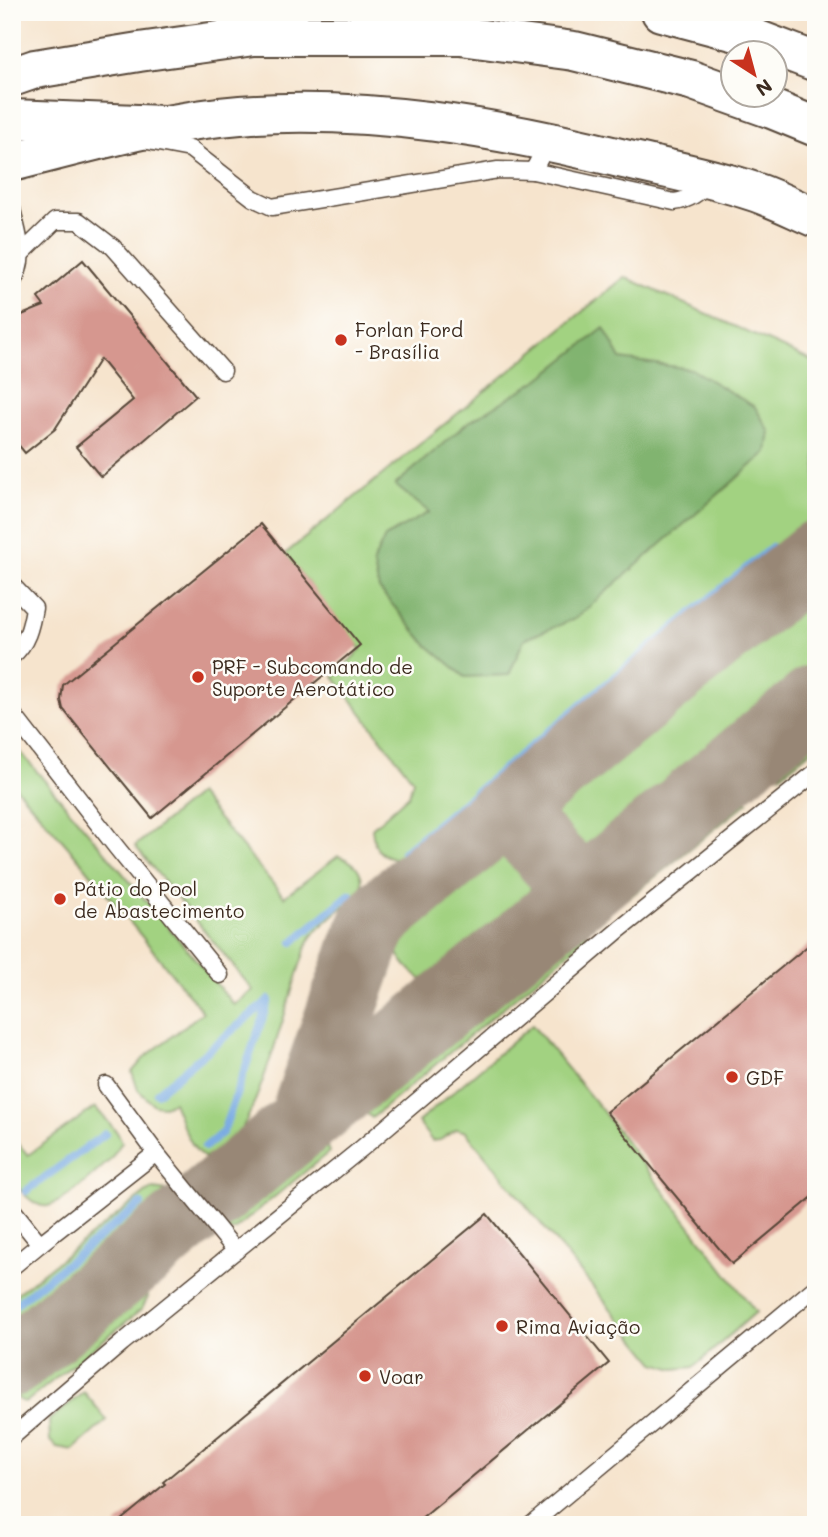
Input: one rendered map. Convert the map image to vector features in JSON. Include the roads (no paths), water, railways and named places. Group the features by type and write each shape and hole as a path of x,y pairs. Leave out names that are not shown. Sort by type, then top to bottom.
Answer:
{"main road":[{"path":"661,12 740,33 816,62"},
{"path":"12,77 35,69 139,51 254,36 461,36 574,51 691,80 816,127"},
{"path":"12,163 163,125 241,115 335,114 403,118 482,129 541,156 712,180 753,191 816,218"},
{"path":"12,119 163,125"}],"lane":[{"path":"118,136 190,149 253,198 272,206 498,170 541,156"},
{"path":"12,209 22,253 21,270 12,283"},
{"path":"22,253 55,220 79,220 113,247 223,371"},
{"path":"12,585 34,608 31,628 20,650 12,656"},
{"path":"12,713 220,975"},
{"path":"12,1437 122,1343 362,1148 620,929 816,772"},
{"path":"106,1085 156,1153 236,1251"},
{"path":"12,1267 156,1153"},
{"path":"12,1209 40,1244"},
{"path":"530,1525 816,1287"}],"waterway":[{"path":"403,852 772,547"},
{"path":"293,942 350,894"},
{"path":"157,1093 269,1000 223,1132 205,1147"},
{"path":"26,1191 105,1134"},
{"path":"12,1307 141,1204"}],"place":[{"name":"Forlan Ford - Brasília","path":"341,340"},
{"name":"PRF - Subcomando de Suporte Aerotático","path":"198,677"},
{"name":"Pátio do Pool de Abastecimento","path":"60,899"},
{"name":"GDF","path":"732,1077"},
{"name":"Rima Aviação","path":"502,1326"},
{"name":"Voar","path":"365,1376"}]}
